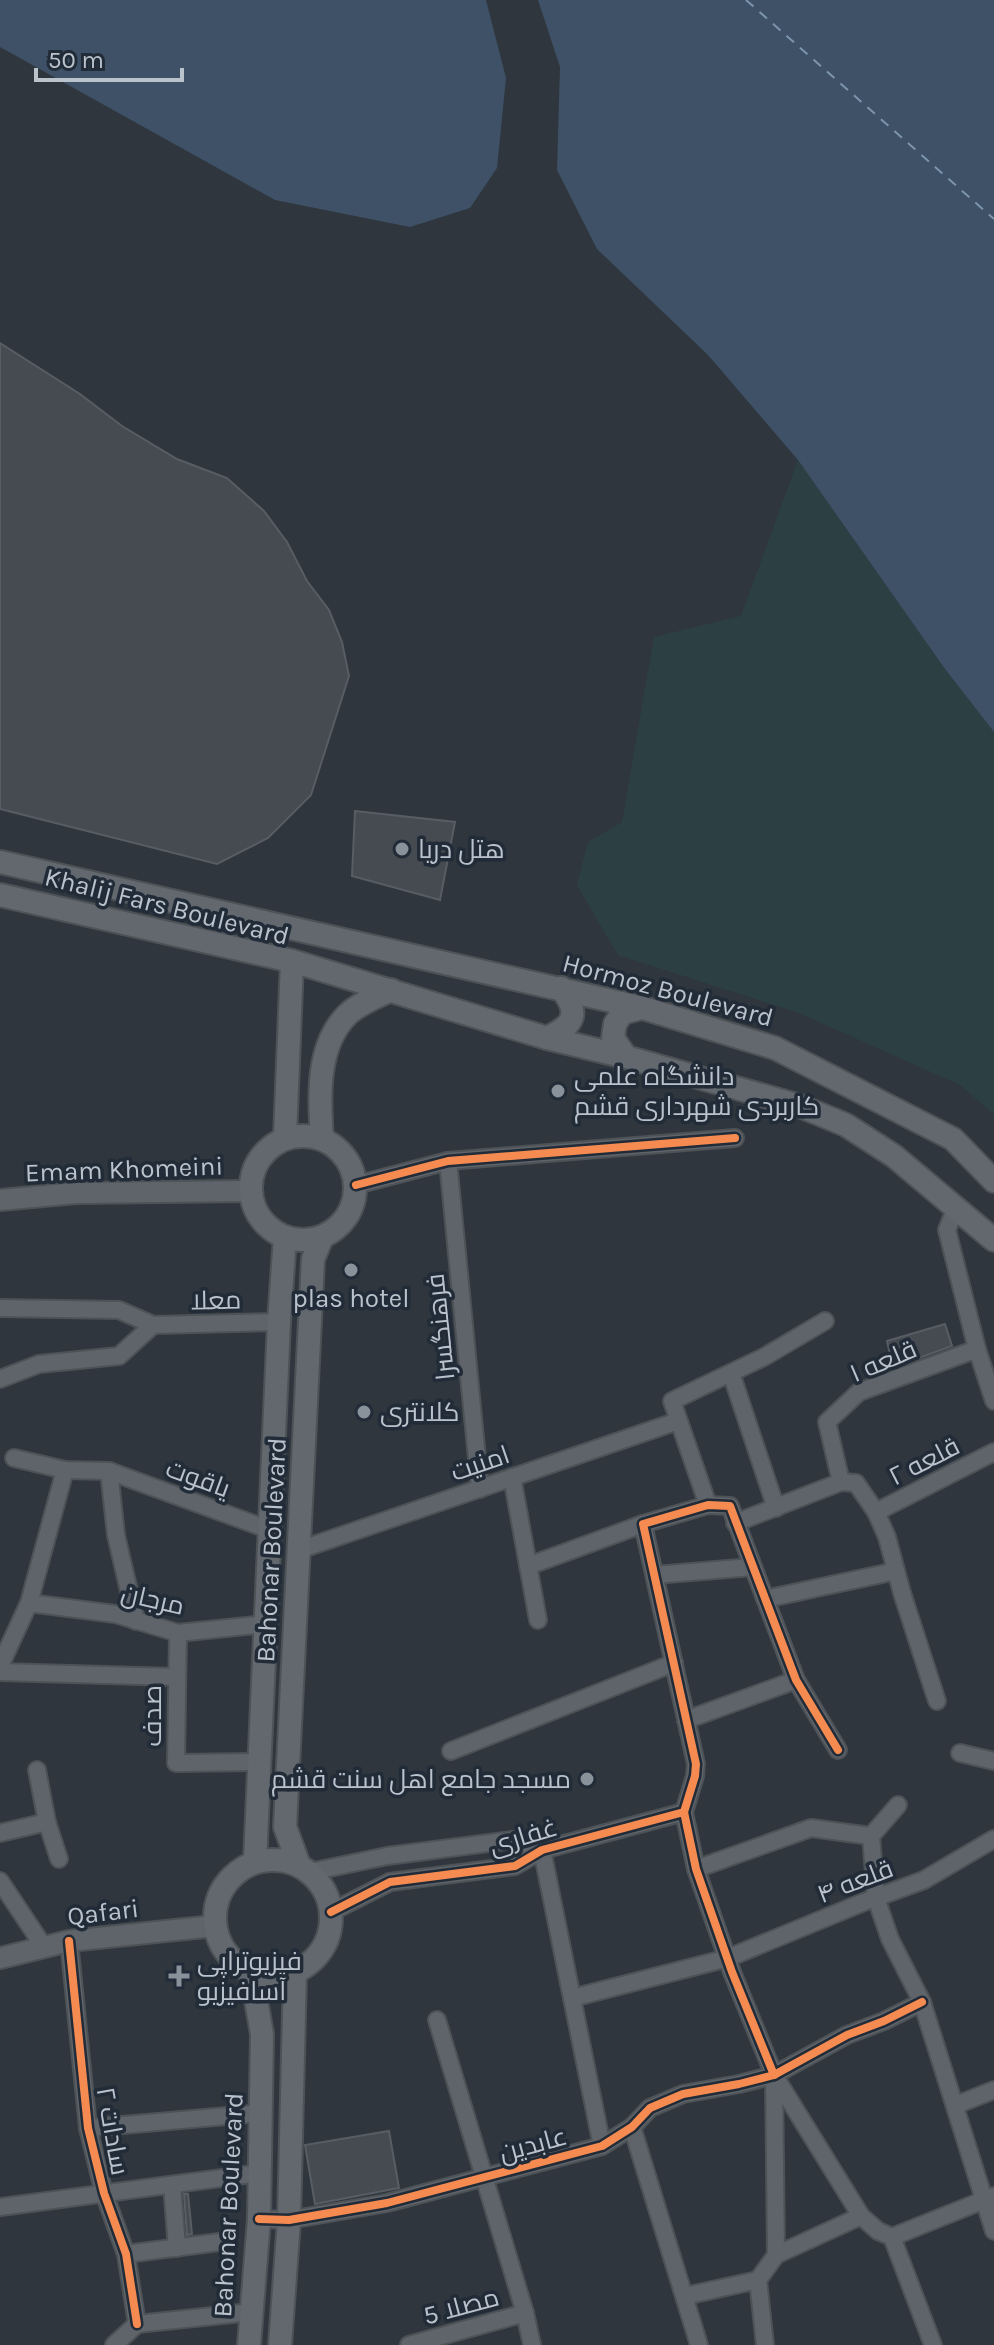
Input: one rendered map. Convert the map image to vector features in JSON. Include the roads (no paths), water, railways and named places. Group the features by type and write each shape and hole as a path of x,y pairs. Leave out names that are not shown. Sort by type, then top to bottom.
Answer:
{"main road":[{"name":"Khalij Fars Boulevard","path":"0,862 294,930"},
{"name":"Khalij Fars Boulevard","path":"0,895 292,961 285,1138"},
{"name":"Hormoz Boulevard","path":"294,930 643,1008 775,1048 953,1139 994,1181"},
{"path":"292,961 547,1038 800,1106 846,1125 894,1156 994,1240"},
{"path":"547,1038 567,1029 573,1016 571,1001 561,988"},
{"path":"322,1139 319,1095 328,1042 347,1015 368,1000 391,990"},
{"path":"626,1057 613,1038 615,1024 622,1013 643,1008"},
{"path":"310,1135 322,1139 346,1157 353,1170 355,1198 343,1222 322,1237 303,1240 285,1237 271,1230 253,1206 250,1191 255,1164 263,1153 285,1138 310,1135"},
{"name":"Bahonar Boulevard","path":"255,1862 285,1237"},
{"name":"Bahonar Boulevard","path":"304,1869 285,1827 313,1259 322,1237"},
{"path":"284,1860 304,1869 320,1883 331,1912 327,1941 308,1965 295,1972 265,1976 251,1972 226,1954 218,1941 214,1910 219,1894 240,1869 255,1862 284,1860"},
{"name":"Bahonar Boulevard","path":"249,2345 259,2219 262,2034 251,1972"},
{"path":"280,2345 289,2220 295,1972"}],"street":[{"path":"356,1185 448,1161 735,1138"},
{"name":"فرهنگسرا","path":"448,1161 480,1489"},
{"name":"Emam Khomeini","path":"0,1200 76,1193 250,1191"},
{"path":"956,1207 947,1230 977,1349 994,1401"},
{"path":"0,1308 119,1310 153,1325 119,1356 39,1364 0,1379"},
{"path":"708,1505 672,1401 731,1373 825,1321"},
{"name":"معلا","path":"153,1325 279,1322"},
{"name":"قلعه ۱","path":"841,1482 827,1422 859,1392 977,1349"},
{"path":"731,1373 776,1508"},
{"name":"امنیت","path":"299,1550 678,1421"},
{"name":"قلعه ۲","path":"876,1512 994,1452"},
{"name":"یاقوت","path":"14,1458 65,1470 109,1471 270,1530"},
{"path":"65,1470 29,1603 0,1669 176,1677"},
{"path":"109,1471 116,1535 136,1621"},
{"path":"512,1477 538,1620"},
{"path":"735,1523 841,1482 856,1483 876,1512 887,1537 937,1701"},
{"path":"528,1566 643,1524 708,1505 730,1506 796,1680 838,1750"},
{"path":"643,1524 696,1764 684,1812 696,1869 735,1980 774,2075 861,2216 878,2231 892,2237 988,2197"},
{"path":"655,1575 752,1567"},
{"path":"765,1599 896,1571"},
{"name":"مرجان","path":"29,1603 115,1614 178,1633 266,1624"},
{"name":"صدف","path":"178,1633 176,1763 260,1762"},
{"path":"451,1751 674,1663"},
{"path":"686,1720 796,1680"},
{"path":"960,1753 994,1761"},
{"path":"37,1770 47,1822 59,1859"},
{"path":"898,1805 871,1836 876,1898 890,1939 922,2002 939,2061 988,2197 994,2231"},
{"name":"غفاری","path":"331,1912 390,1882 515,1866 542,1850 684,1812"},
{"path":"0,1833 47,1822"},
{"path":"696,1869 811,1828 871,1836"},
{"name":"قلعه ۴","path":"572,1998 728,1958 924,1880 994,1839"},
{"path":"304,1869 512,1840 542,1850 602,2146"},
{"path":"0,1881 44,1947"},
{"name":"Qafari","path":"0,1958 69,1941 214,1926"},
{"name":"سادات ۲","path":"69,1941 88,2128 104,2193 126,2254 137,2324"},
{"name":"عابدین","path":"259,2219 289,2220 387,2203 602,2146 632,2127 650,2108 683,2094 774,2075 847,2035 922,2002"},
{"path":"437,2020 532,2345"},
{"path":"774,2075 776,2255"},
{"path":"956,2105 994,2090"},
{"path":"88,2128 261,2113"},
{"path":"632,2127 699,2345"},
{"path":"0,2207 260,2173"},
{"path":"172,2185 177,2248"},
{"path":"685,2296 758,2280 776,2255 861,2216"},
{"path":"892,2237 933,2345"},
{"path":"126,2254 227,2241"},
{"path":"758,2280 765,2345"},
{"path":"114,2345 137,2324 251,2312"},
{"name":"مصلا 5","path":"409,2345 525,2313"}],"water":[{"path":"0,0 486,0 506,78 497,168 470,208 410,227 275,200 0,47"},
{"path":"538,0 994,0 994,732 945,669 798,460 708,355 597,249 557,170 560,67"}],"place":[{"name":"هتل دریا","path":"402,849"},
{"name":"دانشگاه علمی کاربردی شهرداری قشم","path":"558,1091"},
{"name":"plas hotel","path":"351,1270"},
{"name":"کلانتری","path":"364,1412"},
{"name":"مسجد جامع اهل سنت قشم","path":"587,1779"},
{"name":"فیزیوتراپی آسافیزیو","path":"179,1976"}]}
